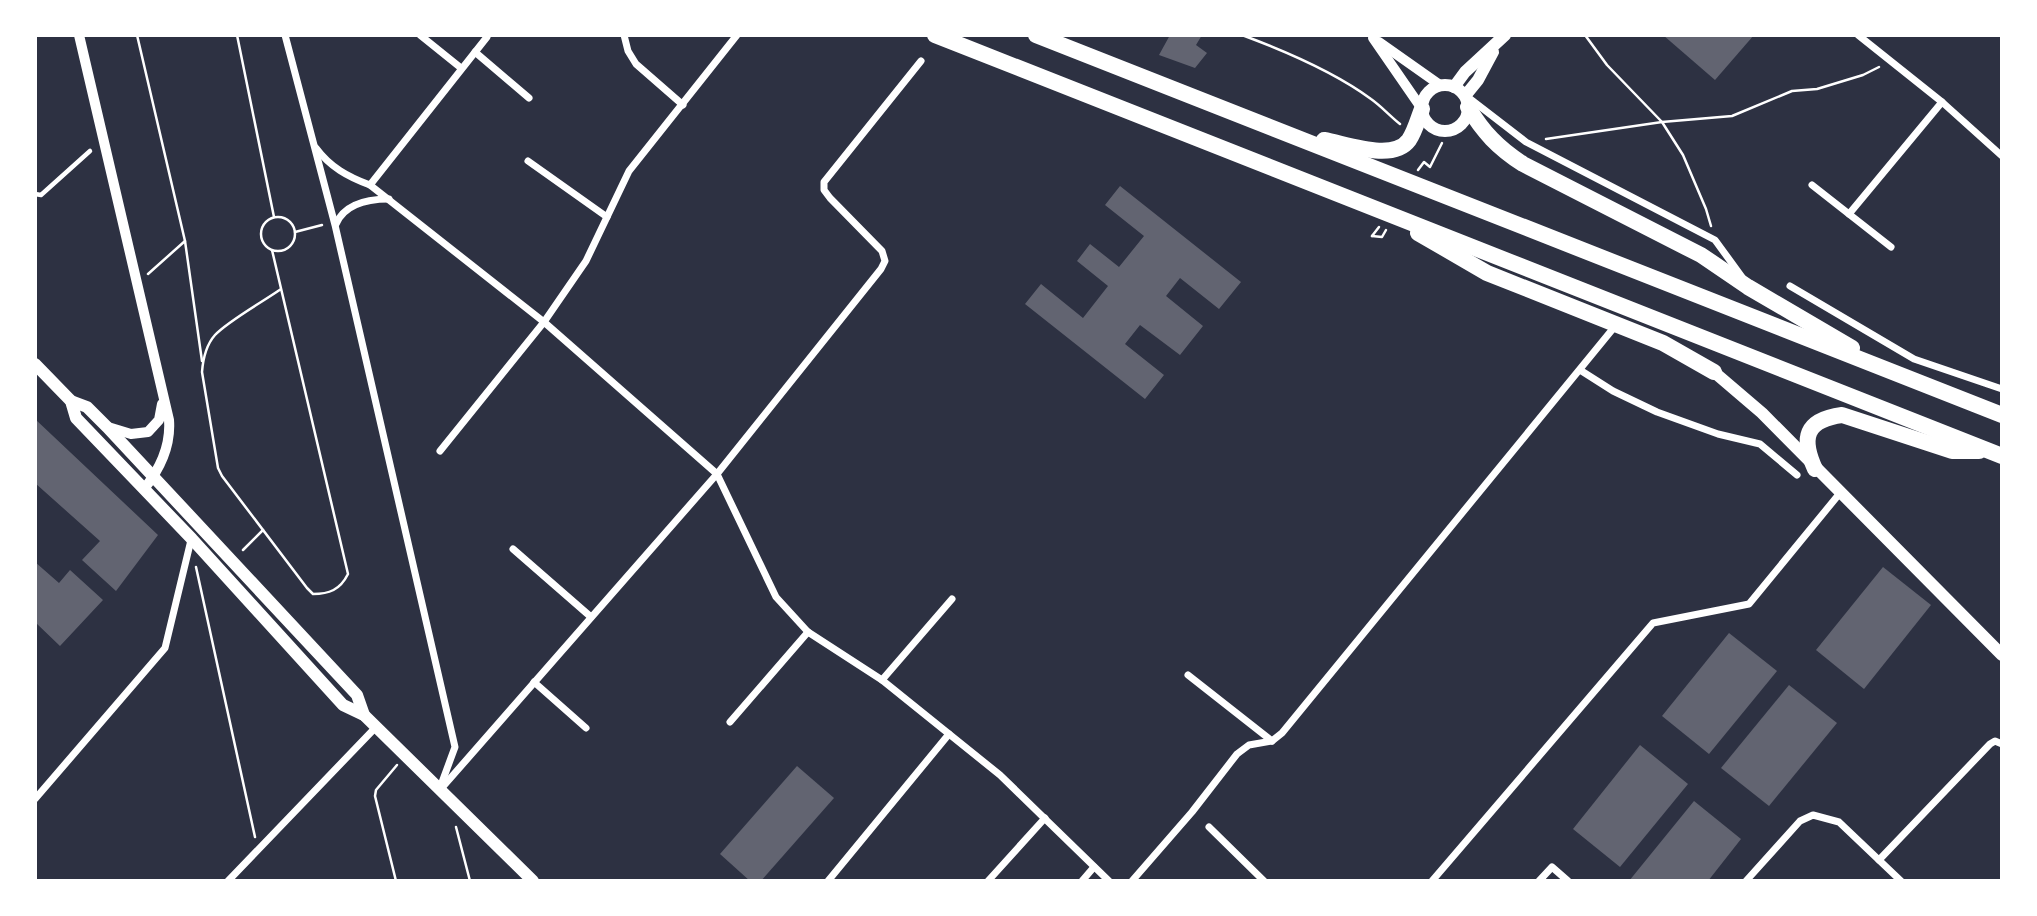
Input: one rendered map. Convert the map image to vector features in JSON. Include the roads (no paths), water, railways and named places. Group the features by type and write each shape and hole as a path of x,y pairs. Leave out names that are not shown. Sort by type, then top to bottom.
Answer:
{"highway":[{"path":"934,35 1995,453"},
{"path":"1036,35 2002,415"},
{"path":"1463,96 1485,134 1501,150 1523,164 1701,255 1893,373"},
{"path":"1286,133 1384,152 1395,150 1408,141 1422,109"},
{"path":"1367,205 1488,273 1672,347 1714,372"},
{"path":"1815,469 1807,451 1810,430 1817,422 1829,416 1842,415 1952,451 1995,453"}],"main road":[{"path":"1463,96 1478,80 1502,39"},
{"path":"1440,85 1463,96 1466,120 1450,131 1431,126 1423,116 1422,109 1427,94 1440,85"},
{"path":"35,364 71,401 87,407 154,476 358,695 364,715"},
{"path":"1714,372 1762,413 2002,655"},
{"path":"71,401 76,418 192,539 343,705 364,715 376,726 533,881"}],"street":[{"path":"79,35 170,433 154,476 144,489"},
{"path":"285,35 335,223 455,747 440,790"},
{"path":"420,35 461,68"},
{"path":"624,35 628,51 636,64 683,105"},
{"path":"440,451 544,322 586,261 629,171 737,35"},
{"path":"1858,35 1942,102 2002,156"},
{"path":"1371,36 1440,85"},
{"path":"1371,36 1422,109"},
{"path":"370,185 487,37"},
{"path":"475,52 530,98"},
{"path":"440,790 717,474 881,270 885,261 882,251 830,198 824,190 824,182 920,61"},
{"path":"1463,96 1526,142 1715,240 1748,286"},
{"path":"1849,214 1942,102"},
{"path":"316,148 325,160 340,172 370,185 544,322 717,474 776,597 808,632 882,680 1000,775 1109,881"},
{"path":"528,161 607,217"},
{"path":"1812,185 1891,247"},
{"path":"335,223 344,210 362,202 389,199"},
{"path":"1790,286 1914,359 2002,389"},
{"path":"1132,881 1192,812 1237,754 1250,745 1272,741 1282,733 1616,325"},
{"path":"1580,370 1613,391 1657,412 1760,444 1797,475"},
{"path":"107,427 131,434 148,432 159,420 163,394"},
{"path":"1432,881 1653,624 1749,604 1840,493"},
{"path":"35,799 165,648 192,539"},
{"path":"513,550 592,617"},
{"path":"882,680 952,599"},
{"path":"730,722 808,632"},
{"path":"1188,675 1272,741"},
{"path":"534,682 586,728"},
{"path":"228,881 376,726"},
{"path":"828,881 949,734"},
{"path":"1880,860 1990,744 1995,741 2002,744"},
{"path":"1746,881 1800,821 1813,815 1839,822 1901,881"},
{"path":"988,881 1045,818"},
{"path":"1209,827 1264,881"},
{"path":"1082,881 1094,867"},
{"path":"1539,881 1552,867 1568,881"}],"lane":[{"path":"35,194 40,195 90,151"}]}
